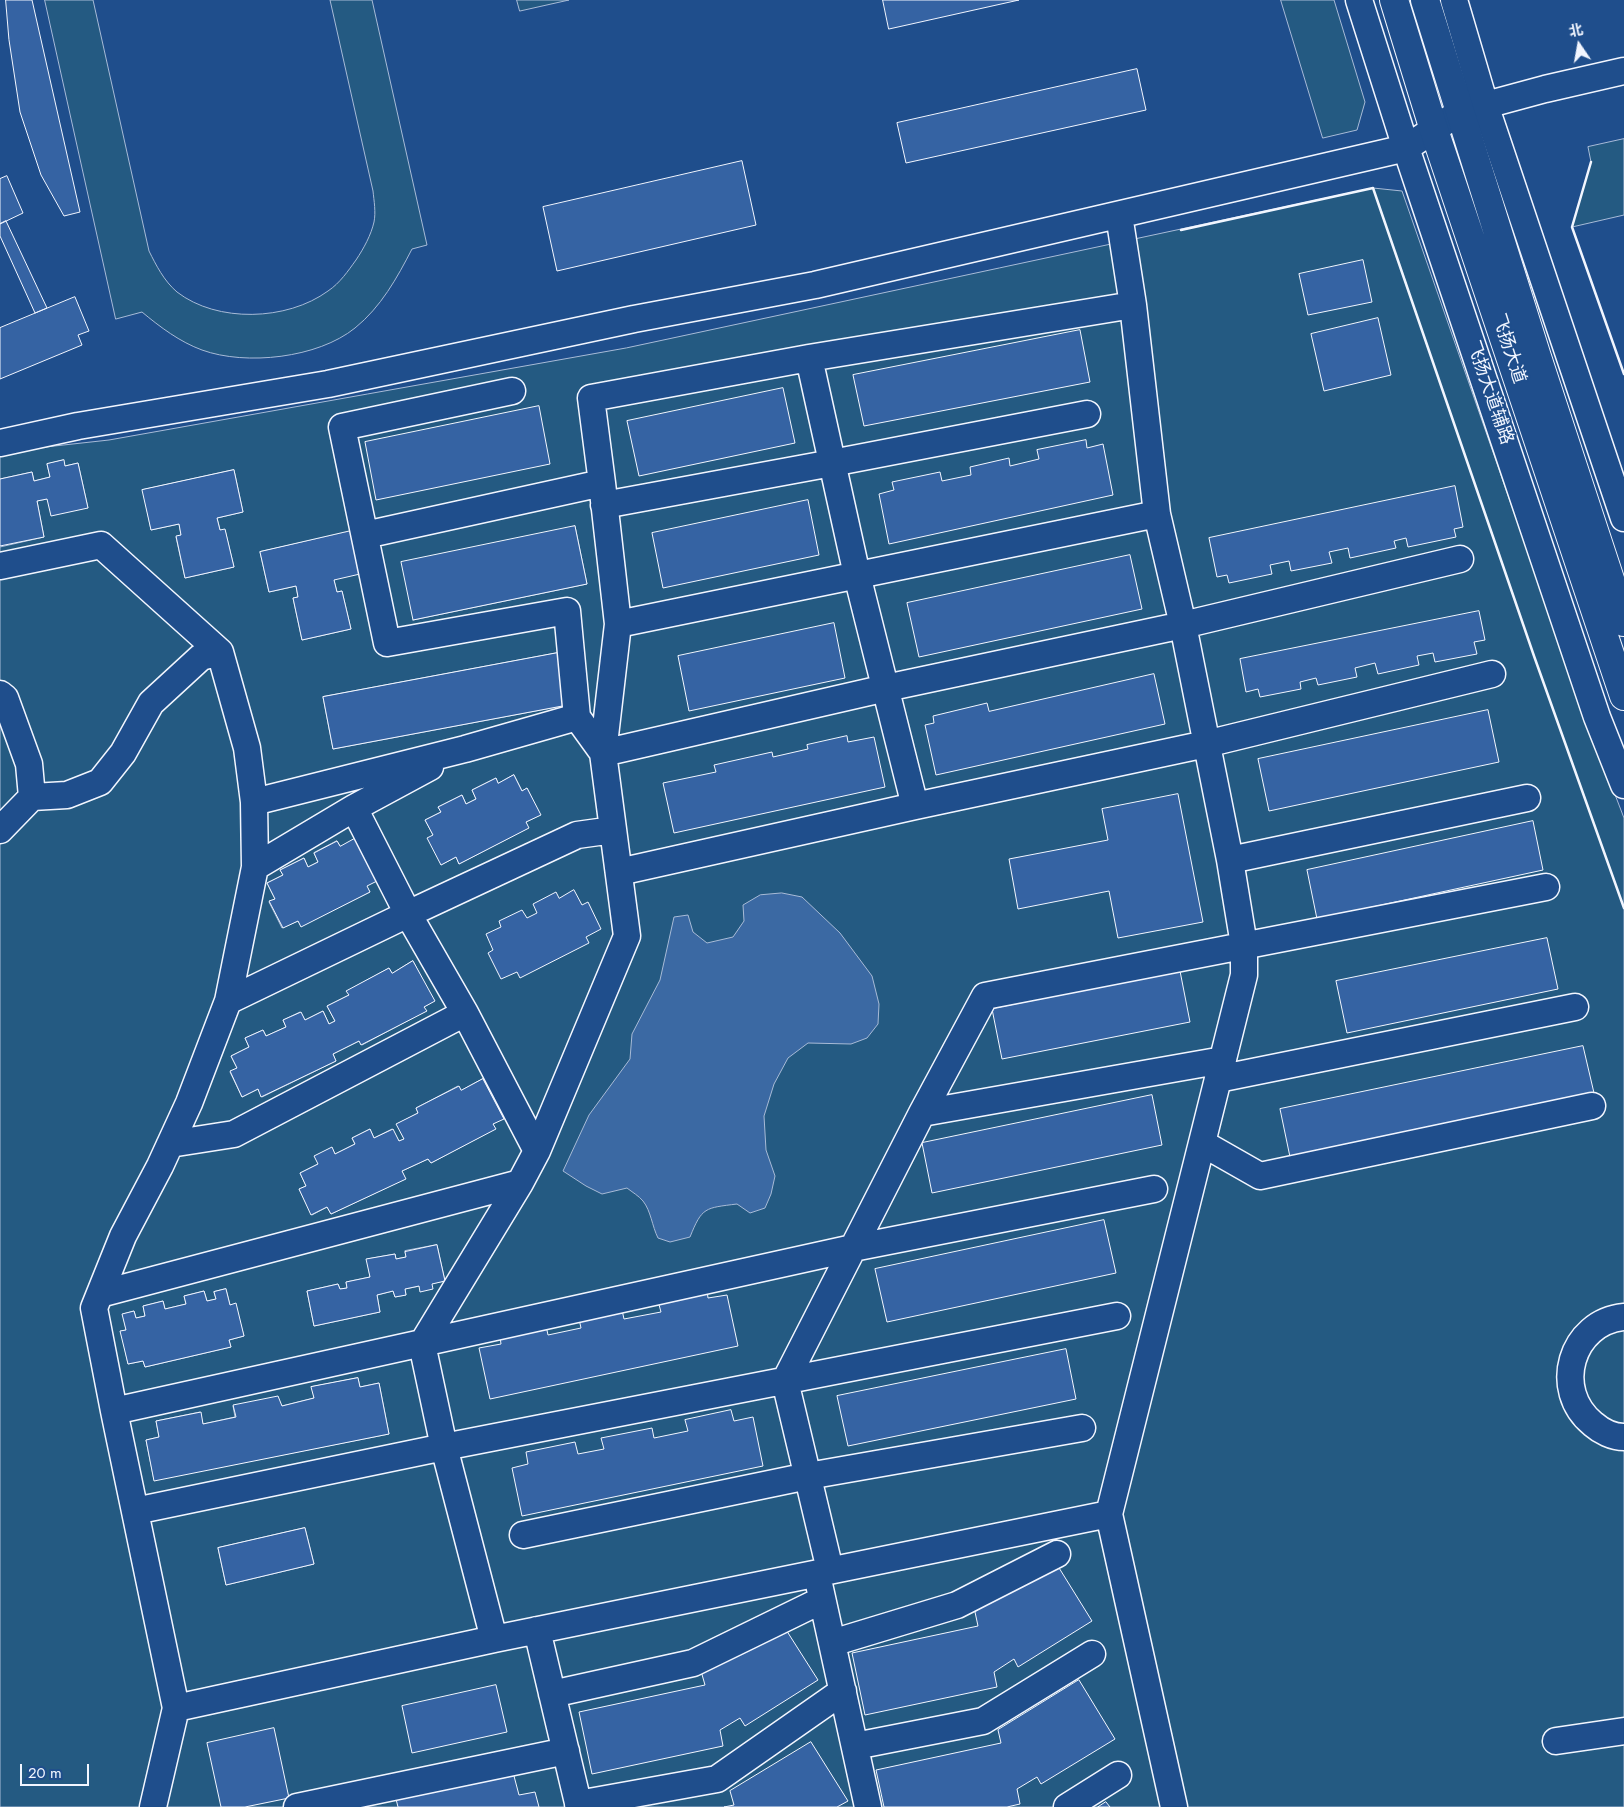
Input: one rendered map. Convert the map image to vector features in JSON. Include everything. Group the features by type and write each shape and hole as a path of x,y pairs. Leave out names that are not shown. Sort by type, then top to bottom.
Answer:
{"main road":[{"name":"飞扬大道","path":"1394,0 1434,130 1624,696"},
{"name":"飞扬大道","path":"1425,0 1473,109 1537,357 1624,622"}],"street":[{"name":"飞扬大道辅路","path":"1359,0 1406,148 1598,717 1624,785"},
{"path":"1454,0 1473,109 1596,434 1624,518"},
{"path":"0,443 78,426 328,384 634,319 815,285 1406,148 1473,109 1545,89 1624,71"},
{"path":"1119,215 1158,514 1183,625 1230,860 1244,945 1244,975 1109,1514 1174,1807"},
{"path":"1486,282 1490,397"},
{"path":"494,1639 444,1447 422,1344 520,1183 536,1151 627,936 603,753 618,624 591,398 809,358 1132,305"},
{"path":"1537,357 1596,434"},
{"path":"809,358 857,575 915,806"},
{"path":"512,391 342,427 387,643 568,611 577,717 603,753"},
{"path":"365,536 603,494 832,463 1087,414"},
{"path":"618,624 1158,514"},
{"path":"0,566 102,545 220,652 247,748 254,802 255,867 228,1001 189,1103 123,1236 94,1308 176,1708 153,1807"},
{"path":"603,753 886,688 1183,625 1460,559"},
{"path":"0,830 32,797 67,794 100,782 122,753 151,703 201,657 220,652"},
{"path":"619,872 1206,744 1492,674"},
{"path":"0,694 5,698 29,764 32,797"},
{"path":"254,802 465,749 577,717"},
{"path":"255,867 354,808 465,749"},
{"path":"1230,860 1527,798"},
{"path":"354,808 408,914 465,1013 536,1151"},
{"path":"228,1001 577,835 613,830"},
{"path":"868,1807 822,1600 823,1572 808,1476 785,1381 922,1113 985,996 1546,887"},
{"path":"922,1113 1220,1070 1575,1007"},
{"path":"170,1144 234,1134 465,1013"},
{"path":"1202,1143 1260,1176 1592,1106"},
{"path":"100,1294 520,1183"},
{"path":"114,1411 853,1248 1154,1189"},
{"path":"135,1511 444,1447 1117,1316"},
{"path":"1624,1317 1614,1318 1595,1327 1580,1342 1572,1362 1570,1383 1575,1402 1586,1418 1600,1430 1624,1437"},
{"path":"523,1535 808,1476 1082,1428"},
{"path":"176,1708 537,1630 1109,1514"},
{"path":"832,1642 957,1605 1057,1554"},
{"path":"552,1694 693,1663 822,1600"},
{"path":"537,1630 579,1805 717,1779 843,1692"},
{"path":"855,1746 983,1721 1092,1654"},
{"path":"1556,1741 1624,1731"},
{"path":"297,1807 566,1751"},
{"path":"1067,1807 1118,1775"}],"shaded area":[{"path":"45,0 93,0 149,251 161,273 177,292 193,302 212,309 252,314 273,313 293,308 311,301 328,291 340,281 353,264 371,232 375,214 373,191 330,0 372,0 427,245 412,249 381,301 355,328 340,338 302,352 260,358 239,358 220,355 186,343 163,329 142,312 116,319"},
{"path":"517,0 569,0 520,11"},
{"path":"1281,0 1334,0 1365,102 1357,130 1323,138"},
{"path":"1624,139 1624,215 1572,227 1591,162 1588,147"},
{"path":"1373,188 1402,191 1586,719 1624,818 1624,1807 0,1807 0,547 44,537 37,501 47,499 88,508 78,463 65,466 63,460 47,464 50,477 34,481 32,472 0,479 0,452 109,440 626,348","holes":["234,470 243,512 217,518 220,530 225,530 234,567 185,578 176,537 181,535 179,524 151,530 143,490","575,526 587,584 413,620","351,532 334,580 337,592 342,591 351,629 302,640 293,598 298,597 296,586 269,592 260,552","563,652 573,704 333,749 323,697","514,775 522,791 527,788 540,815 526,822 528,828 459,864 456,857 441,865 433,835 425,820 441,812 438,807 462,795 466,804 476,799 472,790 496,778 498,783","337,841 370,892 301,926 298,921 282,928 269,902 275,899 267,883 283,875 280,870 304,858 308,867 318,862 314,853","413,961 434,1001 424,1007 426,1011 362,1045 359,1041 333,1054 336,1061 262,1097 258,1089 242,1097 230,1072 237,1068 231,1056 249,1047 245,1038 263,1030 266,1036 286,1027 283,1020 300,1012 305,1020 323,1011 329,1024 335,1021 327,1006 349,995 347,991 389,968 392,973","483,1079 504,1118 493,1124 495,1129 431,1163 428,1159 402,1171 405,1179 331,1214 327,1207 312,1215 299,1189 306,1186 300,1173 318,1164 332,1148 335,1154 355,1144 352,1138 370,1129 374,1138 392,1129 399,1141 404,1139 397,1124 418,1113 416,1108 458,1086 461,1090","437,1245 445,1281 405,1289 406,1295 395,1297 393,1291 377,1295 380,1312 314,1326 307,1291 338,1284 340,1289 347,1288 346,1282 370,1277 367,1259 395,1254 396,1259 406,1257 405,1251","226,1289 230,1305 235,1304 244,1336 229,1340 231,1347 145,1367 143,1361 128,1364 121,1331 126,1330 123,1314 134,1311 136,1318 145,1316 143,1306 163,1301 165,1309 186,1304 184,1296 204,1291 207,1301 216,1299 214,1292","358,1378 360,1387 379,1383 389,1434 154,1480 146,1440 159,1437 156,1421 200,1412 203,1424 235,1417 233,1406 282,1406 314,1398 312,1387","305,1528 314,1564 226,1585 218,1548"]},
{"path":"782,893 802,897 840,933 872,976 879,1004 878,1024 867,1038 851,1044 808,1043 788,1058 774,1084 764,1116 766,1150 775,1176 771,1194 765,1208 750,1213 737,1204 711,1208 702,1214 690,1237 670,1242 658,1238 650,1214 640,1197 627,1188 602,1194 563,1171 589,1115 630,1059 632,1034 660,980 674,917 688,915 693,932 707,943 733,937 744,921 743,905 760,895"}],"building":[{"path":"6,0 32,0 80,212 64,216 41,175 20,112 9,40"},
{"path":"883,0 1019,0 889,29"},
{"path":"1137,69 1146,110 906,163 897,123"},
{"path":"742,161 756,225 557,271 543,207"},
{"path":"7,176 23,213 0,224 0,179"},
{"path":"6,221 47,308 35,313 0,236 0,224"},
{"path":"1363,260 1372,302 1308,315 1299,274"},
{"path":"75,297 89,331 78,335 82,345 0,379 0,328"},
{"path":"1378,318 1391,375 1324,391 1311,334"},
{"path":"1080,330 1090,382 864,426 853,375"},
{"path":"783,388 795,443 639,476 627,421"},
{"path":"539,406 550,464 376,500 365,442"},
{"path":"1086,440 1087,448 1103,444 1113,495 889,544 879,494 894,490 892,482 940,472 942,481 971,475 970,467 1009,458 1010,466 1039,459 1037,450"},
{"path":"64,460 65,466 78,463 88,508 51,516 47,499 37,501 44,537 0,546 0,479 32,472 34,481 50,477 47,464"},
{"path":"234,470 243,512 217,518 220,530 225,529 234,567 185,578 176,536 181,535 179,524 151,530 142,490"},
{"path":"1455,486 1463,527 1454,529 1456,537 1408,547 1406,538 1394,541 1396,548 1350,558 1348,548 1329,552 1332,563 1291,571 1289,561 1270,565 1272,574 1229,583 1227,575 1217,577 1209,538"},
{"path":"808,500 819,555 663,588 652,533"},
{"path":"575,526 587,584 413,620 401,562"},
{"path":"351,531 360,574 334,580 337,592 342,591 351,629 302,640 293,598 298,597 296,586 269,592 260,552"},
{"path":"1130,555 1142,609 919,657 907,603"},
{"path":"1479,611 1485,640 1474,642 1477,654 1435,662 1433,653 1417,656 1419,665 1378,674 1375,663 1355,668 1357,677 1318,685 1316,678 1300,682 1301,689 1260,697 1258,689 1246,692 1240,659"},
{"path":"834,623 845,678 689,711 678,656"},
{"path":"563,652 573,704 333,749 323,697"},
{"path":"1154,674 1165,724 936,775 925,725 934,723 933,716 987,703 989,711"},
{"path":"1488,710 1499,762 1269,811 1258,759"},
{"path":"847,736 848,742 874,737 885,787 674,833 663,783 716,772 714,765 772,752 773,757 808,749 807,745"},
{"path":"514,775 522,791 527,788 541,815 526,822 529,828 459,864 456,857 441,865 427,838 433,835 425,820 441,812 438,807 462,795 466,804 476,799 472,790 496,778 498,783"},
{"path":"1178,794 1203,922 1118,938 1109,891 1018,909 1009,859 1108,840 1102,809"},
{"path":"1533,821 1543,870 1317,919 1307,870"},
{"path":"356,838 383,878 367,886 370,892 301,927 298,921 283,928 269,901 275,899 267,883 283,875 280,870 304,858 308,867 318,862 314,853 337,841 340,846"},
{"path":"574,890 582,905 588,902 601,929 586,937 589,943 520,978 517,972 501,979 488,953 493,950 486,934 501,927 499,921 522,910 527,918 537,913 533,904 556,892 559,898"},
{"path":"1547,938 1558,989 1347,1033 1336,981"},
{"path":"413,961 435,1001 424,1007 427,1011 361,1045 359,1041 333,1054 336,1061 261,1097 258,1089 242,1097 230,1071 237,1068 231,1056 249,1047 245,1038 263,1030 266,1036 286,1027 283,1020 301,1012 305,1020 323,1011 329,1024 335,1021 327,1006 349,995 346,991 389,968 392,973"},
{"path":"1180,971 1190,1022 1002,1059 992,1009"},
{"path":"1583,1046 1594,1093 1290,1157 1280,1109"},
{"path":"483,1079 504,1119 493,1124 496,1129 431,1163 428,1159 402,1171 406,1179 331,1214 327,1207 311,1215 299,1189 306,1186 300,1173 318,1164 314,1156 332,1147 335,1154 355,1144 352,1138 370,1129 374,1138 393,1129 399,1141 404,1139 396,1124 418,1113 416,1108 459,1086 461,1090"},
{"path":"1152,1095 1162,1145 932,1193 922,1143"},
{"path":"1104,1220 1116,1273 887,1322 875,1269"},
{"path":"437,1245 445,1281 432,1284 433,1289 420,1292 419,1286 405,1289 406,1295 395,1297 393,1291 377,1295 380,1312 314,1326 307,1291 338,1284 340,1289 347,1288 346,1282 370,1277 366,1259 395,1254 396,1259 406,1257 405,1252"},
{"path":"226,1289 230,1305 236,1303 244,1336 229,1340 231,1347 145,1367 143,1361 128,1364 120,1331 126,1330 122,1314 134,1311 136,1318 145,1316 143,1306 163,1301 165,1309 186,1304 184,1296 204,1291 207,1301 216,1299 214,1292"},
{"path":"707,1290 708,1298 727,1295 738,1346 490,1399 479,1348 501,1344 499,1330 545,1321 548,1335 581,1328 579,1319 622,1310 624,1319 661,1312 658,1301"},
{"path":"1066,1349 1076,1399 848,1446 837,1396"},
{"path":"358,1378 360,1387 379,1383 389,1434 154,1481 146,1440 159,1437 156,1421 201,1412 203,1424 236,1417 233,1405 278,1396 282,1406 314,1398 311,1387"},
{"path":"731,1410 734,1421 753,1417 763,1466 522,1516 512,1468 528,1464 526,1452 575,1442 578,1454 604,1449 601,1438 652,1428 654,1438 688,1431 685,1420"},
{"path":"305,1528 314,1564 226,1585 218,1548"},
{"path":"1056,1563 1092,1621 1018,1667 1014,1659 994,1672 997,1687 865,1715 852,1653 978,1626 975,1612"},
{"path":"783,1625 818,1680 745,1726 740,1718 720,1730 723,1746 592,1774 579,1712 705,1685 701,1671"},
{"path":"1079,1680 1115,1739 1041,1784 1037,1777 1017,1789 1020,1804 1007,1807 884,1807 876,1770 1001,1743 998,1730"},
{"path":"496,1685 507,1732 412,1753 402,1706"},
{"path":"274,1728 289,1798 245,1807 221,1807 207,1743"},
{"path":"811,1742 848,1801 837,1807 724,1807 734,1805 730,1791"},
{"path":"514,1776 519,1795 535,1792 539,1807 398,1807 396,1799"},
{"path":"1106,1802 1110,1807 1098,1807"}],"wall":[{"path":"1591,162 1572,227 1624,374"},
{"path":"1181,230 1373,188 1534,656 1624,908"}]}
